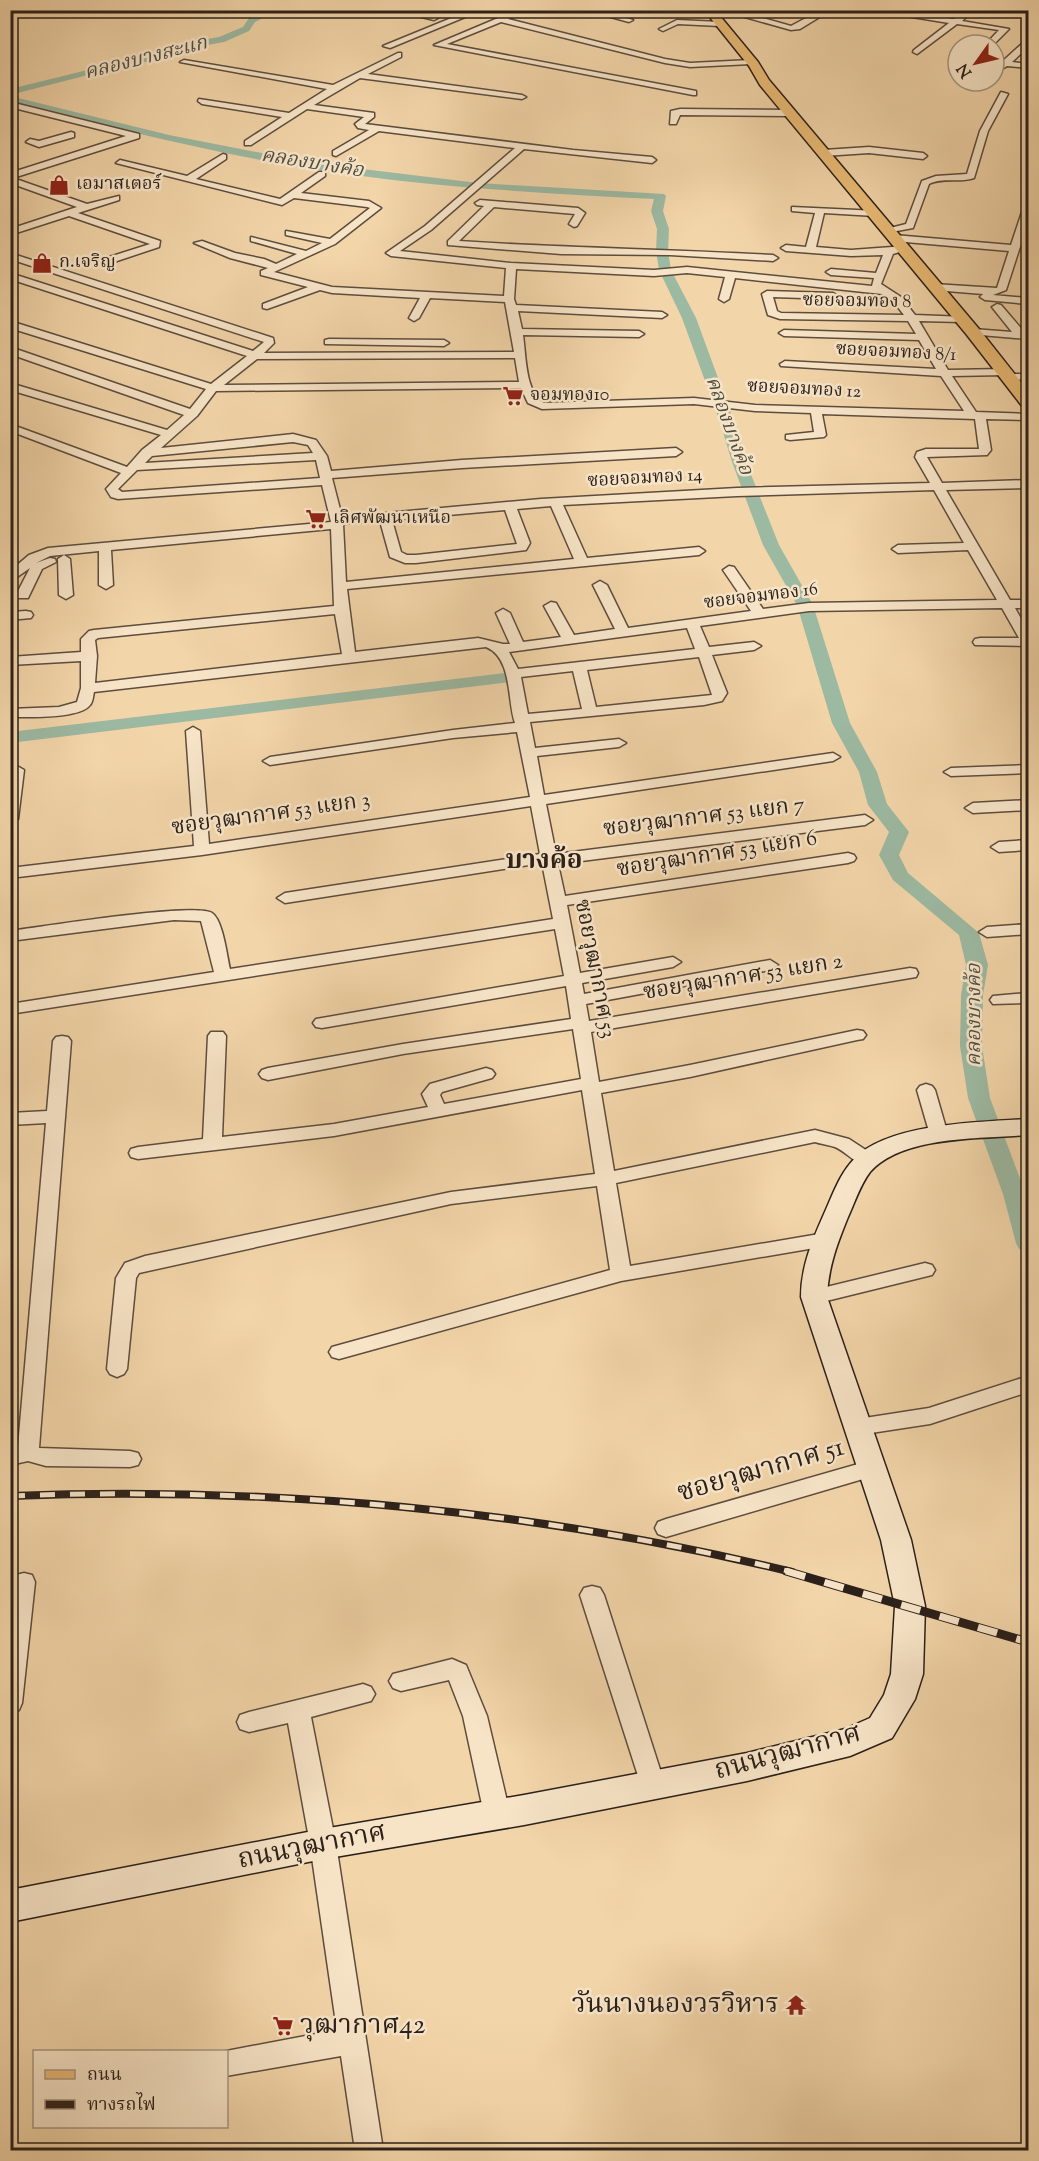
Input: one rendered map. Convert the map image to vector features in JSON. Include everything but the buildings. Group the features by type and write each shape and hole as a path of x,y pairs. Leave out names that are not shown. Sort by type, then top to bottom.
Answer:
{"main road":[{"path":"709,10 722,17 764,82 874,213 894,242 973,332 1029,402"},
{"name":"ถนนวุฒากาศ","path":"10,1906 323,1844 747,1767 850,1742 881,1728 899,1699 907,1674 910,1606 896,1540 814,1297 816,1264 854,1178 868,1160 883,1151 908,1142 939,1135 1029,1127"}],"street":[{"path":"396,10 434,18"},
{"path":"387,46 479,10"},
{"path":"525,10 438,45 693,93"},
{"path":"588,10 629,20"},
{"path":"872,10 1006,30 1002,33"},
{"path":"917,51 971,10"},
{"path":"663,29 676,22 722,17 791,28 822,13"},
{"path":"501,20 665,61 690,65 751,62"},
{"path":"1006,61 1029,43"},
{"path":"248,143 334,88 398,55"},
{"path":"184,62 334,88"},
{"path":"1006,63 1029,66"},
{"path":"359,75 522,97"},
{"path":"980,642 1028,642 921,455 983,452 985,450 974,414 944,373 914,320 897,299 877,286 894,242 910,226 925,183 934,178 971,177 984,131 1004,94"},
{"path":"202,101 289,116"},
{"path":"10,104 136,136 10,178"},
{"path":"304,106 370,114 359,125 378,128 652,160"},
{"path":"673,122 674,113 680,112 790,113"},
{"path":"336,153 378,128"},
{"path":"30,142 37,144 71,135"},
{"path":"47,142 85,153"},
{"path":"523,146 428,228 391,254 511,266 667,271 887,291"},
{"path":"824,153 869,150 923,156"},
{"path":"189,180 223,157"},
{"path":"120,163 282,202 322,174"},
{"path":"10,178 85,207"},
{"path":"212,257 271,270 332,242 365,219 375,206 293,195"},
{"path":"10,232 116,198"},
{"path":"457,201 579,212 574,224"},
{"path":"492,204 451,243 561,251 670,252 773,266 783,244 810,250 851,253 894,242 1014,248"},
{"path":"795,209 874,213"},
{"path":"937,290 998,292 1001,290 1029,209"},
{"path":"810,250 820,211"},
{"path":"68,213 157,243 110,260"},
{"path":"10,222 26,227"},
{"path":"289,233 332,242"},
{"path":"254,240 307,254"},
{"path":"199,243 318,287 662,315"},
{"path":"10,256 269,340 269,343 256,356 213,388 193,414 146,453 112,489 115,494 122,496 462,464 676,452"},
{"path":"10,324 213,388 525,385 510,304 511,266"},
{"path":"825,272 880,276"},
{"path":"35,284 63,273"},
{"path":"10,276 256,356 518,344 639,334"},
{"path":"724,299 730,276"},
{"path":"267,306 318,287"},
{"path":"937,290 1029,301"},
{"name":"ซอยจอมทอง 8","path":"897,299 767,294 772,313 780,316 962,319"},
{"path":"414,318 426,295"},
{"path":"138,318 165,306"},
{"path":"998,307 1025,335"},
{"path":"973,332 1025,335"},
{"path":"784,333 922,337"},
{"path":"329,342 518,344"},
{"path":"10,350 193,414"},
{"path":"804,365 805,352"},
{"name":"ซอยจอมทอง 8/1","path":"785,364 1029,377"},
{"name":"ซอยจอมทอง 12","path":"525,385 532,401 542,406 694,401 728,403 755,408 1029,417"},
{"path":"10,386 169,434"},
{"path":"728,403 787,403 974,414 1029,412"},
{"path":"790,437 820,435 816,409"},
{"path":"12,430 115,468 132,469 321,456"},
{"path":"146,453 293,438 312,442 321,456 337,523 342,609 349,656"},
{"name":"ซอยจอมทอง 14","path":"126,545 556,502 762,491 1029,484"},
{"path":"556,502 583,564"},
{"path":"385,518 395,554 405,559 416,559 521,547 524,543 510,506"},
{"path":"23,595 39,564 76,554 105,551 126,545"},
{"path":"10,578 34,558 48,552 126,545"},
{"path":"898,549 974,546"},
{"path":"105,551 106,585"},
{"path":"341,586 699,551"},
{"path":"10,557 26,564"},
{"path":"64,559 66,595"},
{"path":"729,570 760,615"},
{"path":"600,585 624,633"},
{"name":"ซอยจอมทอง 16","path":"500,649 786,612 809,607 1029,604"},
{"path":"551,606 570,640"},
{"path":"10,713 79,708 84,704 88,688 90,656 88,639 94,634 342,609"},
{"path":"503,613 518,647"},
{"path":"10,616 26,615"},
{"path":"270,761 590,712 717,698 720,693 692,623"},
{"path":"88,688 478,642 492,642 500,649"},
{"path":"513,674 754,646"},
{"name":"ซอยวุฒากาศ 53","path":"500,649 513,674 556,902 573,978 621,1274"},
{"path":"10,662 90,656"},
{"path":"579,665 590,712"},
{"path":"193,731 202,850"},
{"path":"527,753 619,743"},
{"name":"ซอยวุฒากาศ 53 แยก 3","path":"10,873 202,850 833,757"},
{"path":"951,772 1029,769"},
{"path":"10,819 17,770"},
{"path":"973,808 1029,805"},
{"name":"ซอยวุฒากาศ 53 แยก 7","path":"285,897 549,859 865,820"},
{"path":"999,847 1029,845"},
{"name":"ซอยวุฒากาศ 53 แยก 6","path":"556,902 848,858"},
{"path":"10,936 174,915 206,916 211,921 223,974"},
{"path":"10,1008 561,923"},
{"path":"987,932 1029,929"},
{"path":"322,1023 673,962"},
{"name":"ซอยวุฒากาศ 53 แยก 2","path":"577,1000 770,965"},
{"name":"ซอยวุฒากาศ 53 แยก 2","path":"268,1074 403,1048 582,1026 910,973"},
{"path":"999,1000 1029,998"},
{"path":"138,1153 334,1130 438,1110 591,1086 857,1035"},
{"path":"212,1145 217,1036"},
{"path":"62,1041 19,1455 46,1458 130,1459"},
{"path":"438,1110 432,1094 436,1088 486,1074"},
{"path":"926,1090 939,1135"},
{"path":"10,1119 56,1116"},
{"path":"117,1369 126,1278 132,1268 145,1263 452,1198 606,1179 815,1136 842,1143 868,1160"},
{"path":"339,1352 621,1274 825,1240"},
{"path":"814,1297 925,1270"},
{"path":"858,1427 930,1416 1029,1384"},
{"name":"ซอยวุฒากาศ 51","path":"666,1528 872,1468"},
{"path":"10,1703 24,1582"},
{"path":"592,1595 653,1785"},
{"path":"401,1681 452,1669 458,1672 475,1716 498,1814"},
{"path":"249,1722 363,1694"},
{"path":"298,1710 323,1844 369,2151"},
{"path":"228,2063 352,2042"}],"waterway":[{"name":"คลองบางสะแก","path":"10,92 127,62 152,58 172,48 221,40 246,29 252,20 275,10"},
{"name":"คลองบางค้อ","path":"10,99 169,138 313,166 478,186 660,196 657,211 663,229 662,251 665,270 689,318 726,419 739,462 771,545 805,605 841,723 868,772 878,805 899,832 889,855 900,876 969,933 977,965 972,995 971,1046 979,1098 1015,1194 1028,1243"},
{"path":"10,738 505,678"}],"railway":[{"path":"10,1496 207,1495 305,1499 404,1507 502,1518 599,1533 792,1572"},
{"path":"786,1571 1028,1642"}],"place":[{"name":"เอมาสเตอร์","path":"59,185"},
{"name":"ก.เจริญ","path":"42,263"},
{"name":"จอมทอง10","path":"513,396"},
{"name":"เลิศพัฒนาเหนือ","path":"316,519"},
{"name":"วันนางนองวรวิหาร","path":"796,2005"},
{"name":"วุฒากาศ42","path":"283,2026"}],"district":[{"name":"บางค้อ","path":"544,861"}]}
